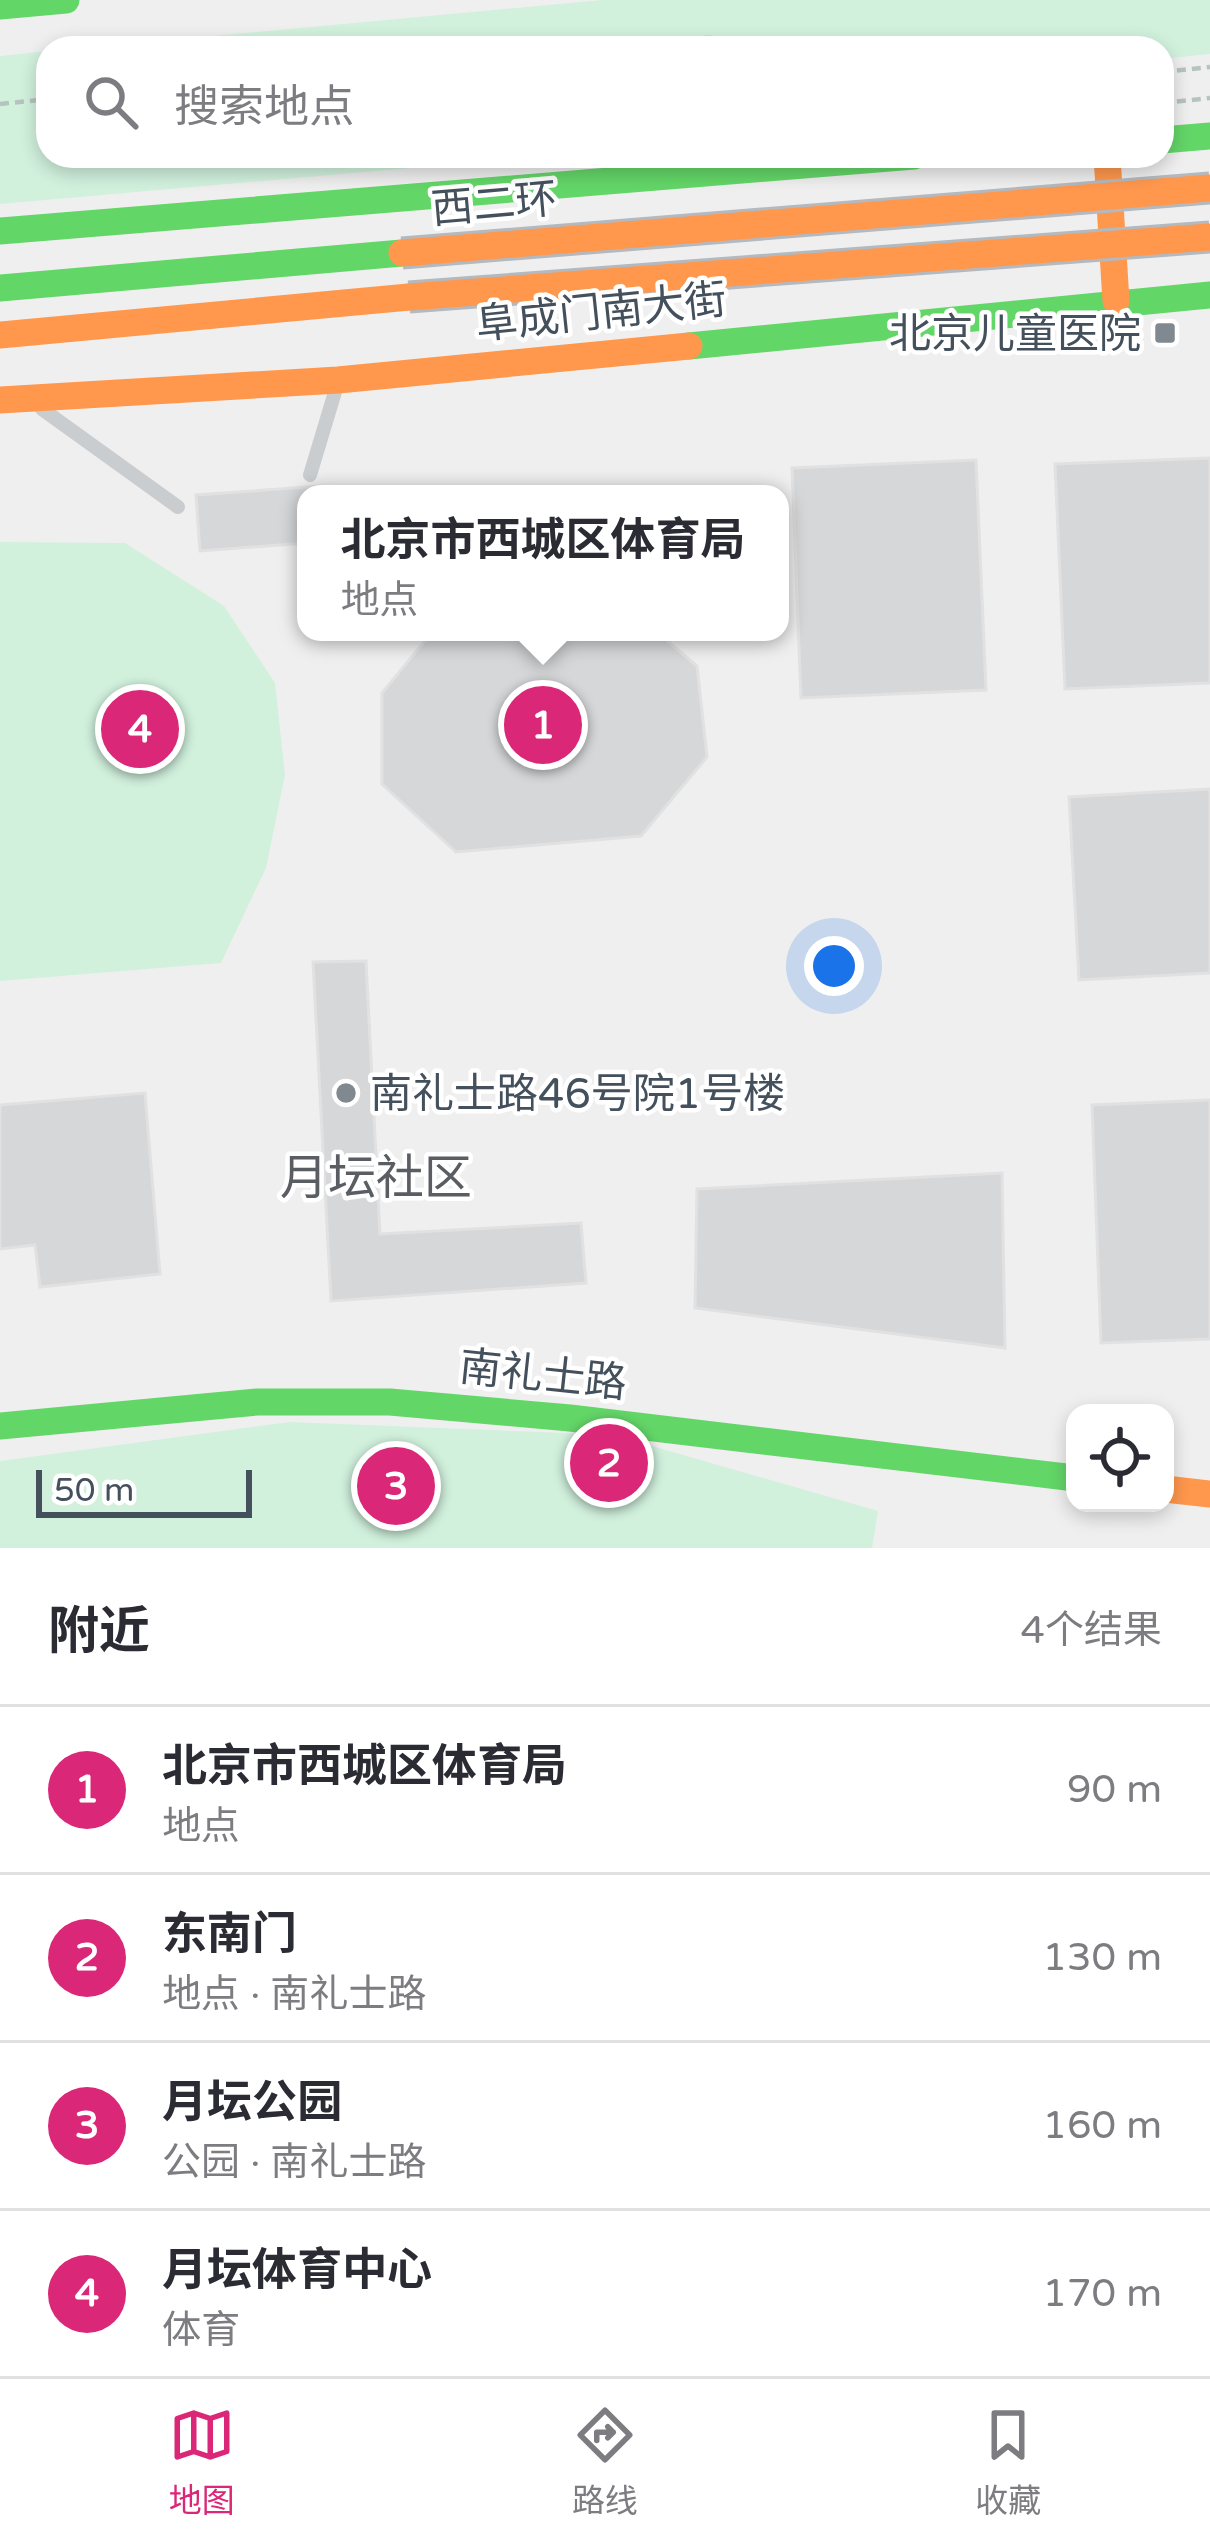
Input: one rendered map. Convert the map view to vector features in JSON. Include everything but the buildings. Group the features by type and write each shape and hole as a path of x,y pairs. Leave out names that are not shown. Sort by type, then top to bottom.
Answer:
{"main road":[{"path":"0,6 66,0"},
{"path":"1174,139 1210,136"},
{"path":"0,231 768,168"},
{"path":"1108,168 1116,301"},
{"name":"西二环","path":"0,288 1210,188"},
{"path":"1110,223 1210,213"},
{"name":"西二环","path":"0,334 409,297 1210,236"},
{"name":"阜成门南大街","path":"14,399 338,380 1210,295"},
{"name":"南礼士路","path":"0,1426 257,1402 390,1402 570,1418 1066,1477"},
{"path":"1174,1490 1210,1494"}],"lane":[{"path":"310,475 338,380"},
{"path":"14,399 178,508"}],"path":[{"path":"1174,71 1210,67"},
{"path":"1174,102 1210,98"},
{"path":"0,104 36,100"}],"green space":[{"path":"602,0 1210,0 1210,54 1174,58 1174,36 213,36"},
{"path":"36,52 36,168 411,168 0,204 0,56"},
{"path":"0,542 125,543 224,606 275,683 285,775 266,868 221,963 0,981"},
{"path":"290,1422 614,1435 878,1511 872,1548 0,1548 0,1461"}],"traffic: fast":[{"path":"0,6 66,0"},
{"path":"1174,139 1210,136"},
{"path":"0,231 768,168"},
{"path":"0,288 402,253"},
{"path":"689,346 1210,295"},
{"path":"0,1426 257,1402 390,1402 570,1418 1066,1477"}],"traffic: slow":[{"path":"1108,168 1116,301"},
{"path":"402,253 1210,188"},
{"path":"409,297 1210,237"},
{"path":"0,335 409,297"},
{"path":"0,400 338,380 689,346"},
{"path":"1174,1490 1210,1494"}],"place":[{"name":"北京儿童医院","path":"1165,333"},
{"name":"北京市西城区体育局","path":"543,725"},
{"name":"月坛体育中心","path":"140,729"},
{"name":"南礼士路46号院1号楼","path":"346,1093"},
{"name":"东南门","path":"609,1463"},
{"name":"月坛公园","path":"396,1486"}],"district":[{"name":"月坛社区","path":"376,1177"}]}
